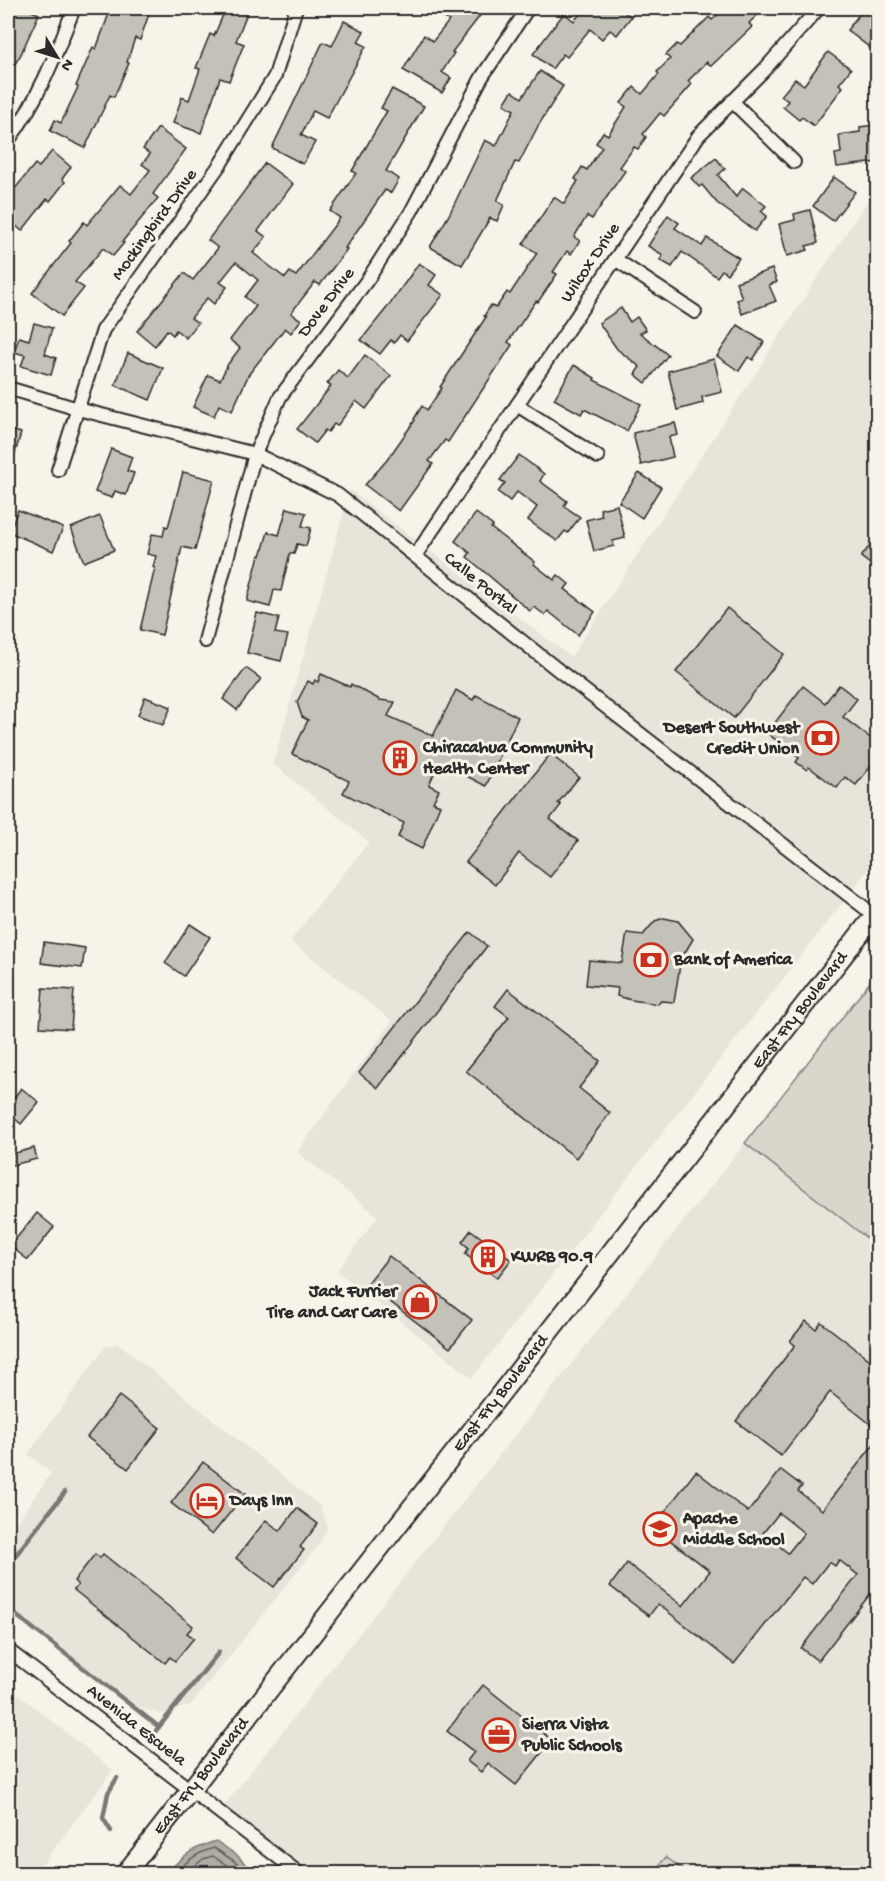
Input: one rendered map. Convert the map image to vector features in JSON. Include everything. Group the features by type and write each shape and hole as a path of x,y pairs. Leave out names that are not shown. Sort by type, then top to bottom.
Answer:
{"main road":[{"name":"East Fry Boulevard","path":"125,1874 876,913"}],"street":[{"path":"8,141 20,125 51,67 74,8"},
{"name":"Mockingbird Drive","path":"58,470 103,330 221,163 274,76 296,8"},
{"name":"Dove Drive","path":"205,641 255,454 280,397 368,279 411,212 482,77 528,8"},
{"name":"Wilcox Drive","path":"415,556 699,135 764,70 819,8"},
{"path":"732,101 795,162"},
{"path":"615,259 694,312"},
{"name":"Calle Portal","path":"8,388 78,409 255,454 338,495 562,673 876,913"},
{"path":"517,405 598,457"},
{"name":"Avenida Escuela","path":"8,1650 300,1874"}],"shaded area":[{"path":"877,186 877,858 472,1378 337,1271 378,1216 297,1152 392,1021 290,941 369,842 273,764 350,490 571,657"},
{"path":"877,973 877,1246 745,1143"},
{"name":"Apache Middle School","path":"745,1143 877,1246 877,1873 301,1873 220,1811"},
{"path":"118,1343 320,1506 328,1526 319,1544 191,1705 161,1714 140,1708 8,1608 8,1535 51,1473 28,1454 105,1347"},
{"path":"8,1686 113,1770 36,1873 8,1873"},
{"path":"666,1857 687,1873 653,1873"}],"water":[{"path":"216,1841 238,1856 253,1873 167,1873 189,1853"}],"building":[{"path":"8,8 24,8 39,14 20,56 8,75"},
{"path":"111,8 151,8 140,40 135,38 127,62 129,63 114,97 110,95 85,148 50,131 55,120 61,123 93,47 96,49"},
{"path":"226,8 249,8 236,41 244,44 229,81 220,78 201,133 173,123 182,97 189,100 200,69 196,68 210,34 214,36"},
{"path":"450,8 486,8 452,52 454,53 442,72 451,78 442,93 403,70 424,35 433,41 449,21 443,17"},
{"path":"585,8 619,8 631,17 617,35 610,30 602,39 590,29 567,57 563,54 552,69 533,54 564,13 574,21"},
{"path":"725,8 765,8 749,23 752,27 711,66 707,62 688,81 692,84 664,116 660,113 643,134 646,137 638,149 634,147 620,167 625,171 592,219 587,216 574,237 580,241 571,254 567,251 553,272 557,274 508,342 512,345 448,442 445,440 429,461 433,464 399,511 365,485 387,460 422,406 427,410 486,317 484,316 491,305 496,308 507,292 510,294 537,253 523,244 554,197 564,204 578,181 575,179 582,167 587,170 602,147 596,143 603,132 608,135 626,107 621,103 634,87 642,94 659,74 657,72 670,59 666,55 677,44 680,46 709,17 712,20"},
{"path":"864,8 878,8 878,54 847,30"},
{"path":"344,21 364,31 358,42 366,46 327,118 313,111 301,135 315,142 303,164 272,148 323,42 332,46"},
{"path":"828,52 851,69 839,84 843,87 814,126 802,117 799,120 783,107 788,101 781,96 795,79 804,85"},
{"path":"540,71 563,86 538,126 519,163 515,162 497,201 504,205 497,221 490,218 462,265 430,247 449,215 485,140 496,146 514,110 504,104 512,91 522,98"},
{"path":"392,89 424,106 386,171 399,179 391,193 385,190 345,248 347,249 320,285 315,282 291,313 301,320 291,333 285,328 249,374 232,411 219,405 214,416 193,407 208,375 220,380 240,348 230,340 256,306 245,297 258,280 236,262 220,282 227,287 214,304 207,298 191,318 198,323 186,338 176,330 173,335 167,330 155,346 137,331 184,273 193,280 218,248 208,240 265,163 293,184 258,231 266,237 253,253 285,278 290,272 296,276 340,218 330,211 356,173 352,171 387,111 381,108"},
{"path":"874,125 878,162 837,167 835,154 841,153 839,135 860,132 860,127"},
{"path":"158,128 186,149 153,194 158,198 122,242 124,243 113,256 103,248 75,282 84,288 62,316 32,293 71,243 69,241 84,222 87,225 120,185 131,194 150,170 142,164 150,154 143,149"},
{"path":"52,151 71,167 62,179 65,182 50,201 47,199 22,231 15,225 8,234 8,195 35,164 39,167"},
{"path":"716,158 725,169 718,175 736,197 743,188 766,206 761,211 767,216 755,231 717,203 702,185 699,187 691,178"},
{"path":"834,177 855,192 833,221 813,206"},
{"path":"810,210 818,243 806,246 808,250 787,256 779,224 795,220 794,214"},
{"path":"668,215 679,223 675,228 702,246 707,238 739,258 727,274 722,270 717,277 682,252 672,267 660,260 663,255 648,246"},
{"path":"419,263 436,275 429,285 443,295 407,341 400,335 394,343 391,340 380,354 361,340"},
{"path":"772,269 777,282 769,285 776,301 742,314 737,300 742,298 736,282"},
{"path":"621,308 630,322 637,317 646,330 640,333 668,355 646,383 635,374 640,367 617,349 599,323"},
{"path":"34,323 52,328 45,354 56,358 51,375 21,366 25,355 14,352 19,337 29,340"},
{"path":"738,325 764,342 753,360 748,357 739,371 717,356"},
{"path":"128,353 163,368 150,400 115,385"},
{"path":"365,355 391,376 366,409 356,401 337,426 334,424 328,432 325,430 315,443 297,429 331,386 327,384 338,370 348,378"},
{"path":"714,359 722,392 702,397 703,403 677,410 668,371"},
{"path":"574,365 595,378 594,380 641,404 627,431 584,409 581,414 554,399"},
{"path":"675,423 678,435 669,437 673,457 641,465 633,433"},
{"path":"8,429 21,433 11,467 8,467"},
{"path":"111,449 132,457 127,471 134,473 126,495 115,491 112,498 95,492"},
{"path":"519,455 544,474 540,481 567,501 564,506 580,517 568,533 565,531 557,541 528,520 537,507 517,492 510,501 498,492 505,483 500,480"},
{"path":"183,472 214,480 195,550 182,547 162,635 140,630 155,568 153,567 156,556 147,554 152,534 163,536 165,526 168,527"},
{"path":"639,473 661,487 642,518 619,502"},
{"path":"617,505 625,538 613,541 614,546 594,551 586,520 602,516 600,509"},
{"path":"287,508 306,513 302,526 311,528 306,546 297,544 294,554 290,553 281,591 274,590 270,607 247,601 259,555 261,556 268,532 279,535"},
{"path":"18,510 63,528 53,551 9,532"},
{"path":"476,513 554,580 558,575 569,584 565,589 595,612 578,635 548,611 545,615 534,607 530,611 467,557 470,553 455,541"},
{"path":"100,516 114,550 84,562 71,528"},
{"path":"878,535 878,570 861,557"},
{"path":"727,608 784,654 734,718 676,672"},
{"path":"257,613 279,618 275,633 288,635 281,661 247,653"},
{"path":"246,668 261,679 237,710 223,699"},
{"name":"Chiracahua Community Health Center","path":"321,674 350,687 351,684 380,700 395,702 388,716 433,736 456,690 473,700 476,695 518,717 486,786 439,762 429,785 439,790 433,802 440,805 422,849 398,837 404,823 343,793 349,781 292,754 308,720 302,717 297,702 308,681 313,684 315,680 318,682"},
{"name":"Desert Southwest Credit Union","path":"839,685 857,699 843,717 878,744 878,757 856,785 845,777 837,788 809,767 807,770 796,762 799,758 767,733 803,686 825,703"},
{"path":"145,697 171,707 163,725 138,715"},
{"path":"550,754 579,777 558,803 561,805 550,819 578,841 550,877 519,853 495,885 466,862"},
{"name":"Bank of America","path":"664,918 678,921 693,939 681,959 674,1002 661,1001 658,1004 631,1000 617,996 618,988 586,985 589,960 622,963 627,933 643,935 655,921"},
{"path":"190,924 210,937 184,976 165,963"},
{"path":"470,932 487,946 378,1088 359,1073"},
{"path":"44,942 85,948 82,968 41,963"},
{"path":"43,988 74,990 71,1029 40,1027"},
{"path":"508,989 600,1061 579,1088 610,1113 576,1158 466,1071 509,1017 495,1006"},
{"path":"21,1088 39,1102 21,1124 8,1113 8,1093 14,1098"},
{"path":"34,1148 37,1159 8,1166 8,1155"},
{"path":"37,1213 54,1227 28,1260 10,1246"},
{"name":"KWRB 90.9","path":"471,1230 511,1260 497,1278 465,1254 469,1248 462,1242"},
{"name":"Jack Furrier Tire and Car Care","path":"389,1256 472,1320 450,1348 367,1284"},
{"path":"806,1321 816,1329 821,1322 878,1366 878,1430 830,1392 781,1456 736,1421 795,1345 790,1341"},
{"path":"119,1396 160,1428 128,1469 87,1437"},
{"path":"878,1439 878,1584 818,1661 801,1648 858,1575 839,1560 835,1566 829,1562 812,1584 803,1577 734,1664 658,1604 649,1616 610,1586 627,1563 683,1606 710,1571 653,1527 696,1471 748,1512 781,1470 802,1486 798,1491 822,1510","holes":["779,1513 804,1533 788,1553 763,1533"]},
{"path":"203,1462 245,1494 212,1535 171,1503"},
{"path":"297,1508 318,1524 300,1547 304,1550 274,1587 236,1558 266,1520 280,1531"},
{"path":"95,1554 100,1558 103,1554 193,1626 187,1633 194,1638 175,1661 170,1657 165,1663 74,1590 78,1585 74,1581"},
{"name":"Sierra Vista Public Schools","path":"483,1685 552,1740 516,1785 488,1763 481,1772 467,1761 474,1752 447,1731"}],"waterway":[{"path":"8,1565 65,1492"},
{"path":"8,1609 159,1727"},
{"path":"154,1733 219,1652"},
{"path":"111,1831 103,1818 108,1793 117,1778"}],"place":[{"name":"Desert Southwest Credit Union","path":"822,738"},
{"name":"Chiracahua Community Health Center","path":"400,758"},
{"name":"Bank of America","path":"651,960"},
{"name":"KWRB 90.9","path":"488,1257"},
{"name":"Jack Furrier Tire and Car Care","path":"420,1302"},
{"name":"Days Inn","path":"207,1501"},
{"name":"Apache Middle School","path":"660,1529"},
{"name":"Sierra Vista Public Schools","path":"499,1735"}]}
